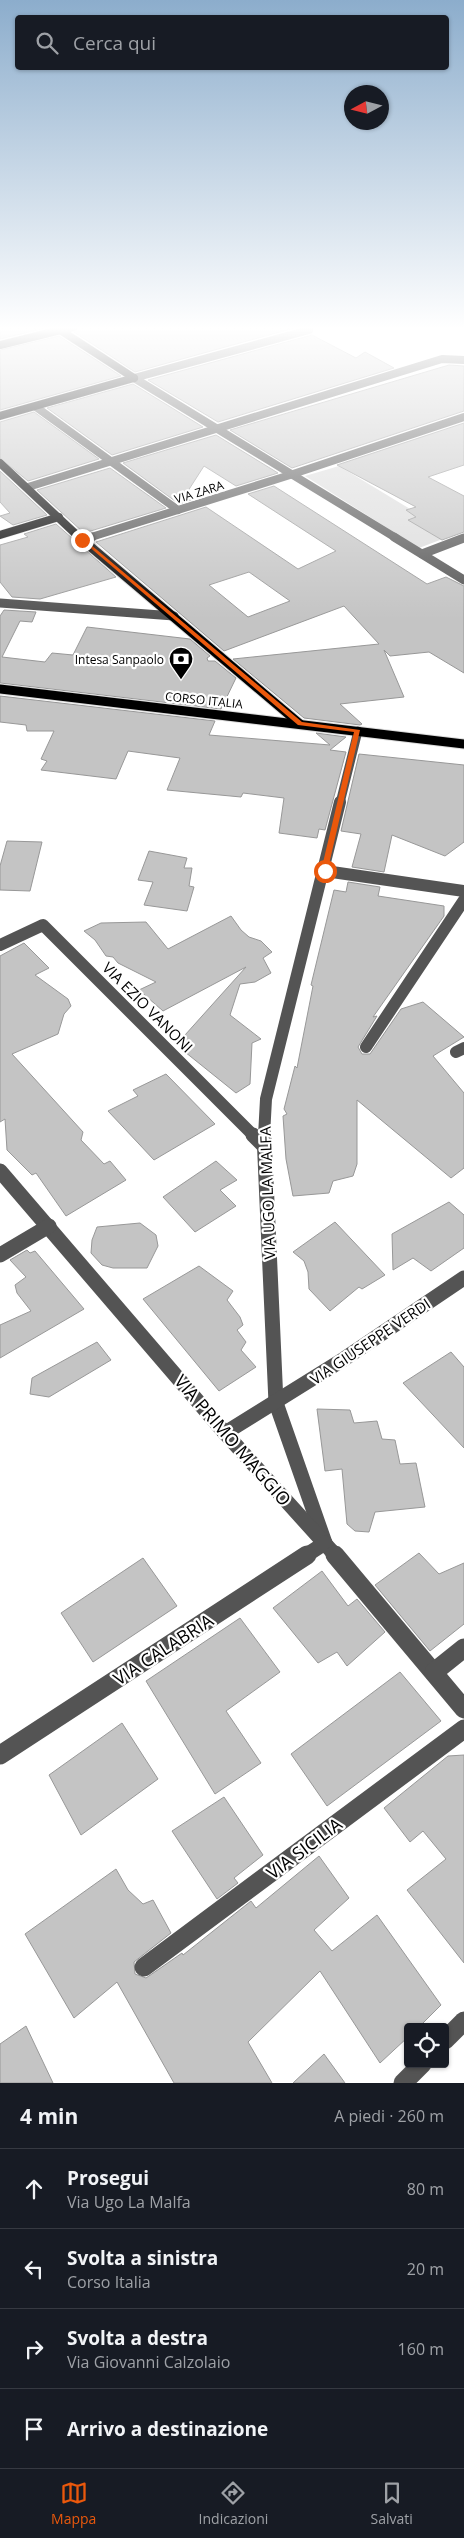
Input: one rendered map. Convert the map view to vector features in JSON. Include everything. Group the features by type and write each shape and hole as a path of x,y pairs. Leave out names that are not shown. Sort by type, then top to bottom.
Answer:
{"main road":[{"path":"0,463 28,487 82,540 300,724"},
{"path":"0,535 59,517"},
{"name":"CORSO ITALIA","path":"0,690 464,744"}],"street":[{"path":"59,424 178,510"},
{"path":"208,424 464,580"},
{"path":"28,487 231,424"},
{"name":"VIA ZARA","path":"82,540 290,475 442,424"},
{"path":"422,554 464,538"},
{"path":"0,603 174,616"},
{"name":"VIA UGO LA MALFA","path":"325,1543 276,1403 262,1145 266,1098 325,871 358,731"},
{"path":"325,871 464,890"},
{"path":"366,1047 464,900"},
{"name":"VIA EZIO VANONI","path":"0,945 43,925 262,1145"},
{"name":"VIA PRIMO MAGGIO","path":"0,1171 225,1433 325,1543 464,1709"},
{"path":"0,1255 48,1226"},
{"name":"VIA GIUSEPPE VERDI","path":"276,1403 464,1278"},
{"path":"225,1433 276,1403"},
{"name":"VIA CALABRIA","path":"0,1755 325,1543"},
{"path":"434,1672 464,1648"},
{"name":"VIA SICILIA","path":"144,1967 464,1729"},
{"path":"449,2036 464,2021"},
{"path":"403,2083 418,2068"}],"shaded area":[{"path":"339,466 453,535 419,548 305,476"}],"building":[{"path":"0,424 51,424 99,459 28,481 0,458"},
{"path":"69,424 198,424 203,427 112,455"},
{"path":"250,424 424,424 292,468 230,430"},
{"path":"464,424 464,465 428,477 464,496 464,532 442,540 408,520 416,517 406,510 416,507 337,465"},
{"path":"216,435 278,473 236,486 204,466 186,494 194,499 179,504 123,463"},
{"path":"110,468 166,508 84,533 37,490"},
{"path":"0,471 47,515 13,525 0,516 10,513 0,502"},
{"path":"274,486 427,584 446,577 464,586 464,673 429,652 390,656 384,650 404,697 340,704 362,724 360,725 304,718 233,659 379,644 344,606 224,651 96,542 206,507 298,569 336,551 248,494","holes":["249,572 290,601 248,617 209,585"]},
{"path":"56,524 116,577 40,599 12,597 0,582 0,545 28,537 24,534"},
{"path":"4,610 36,612 32,622 20,621 2,657 45,662 52,653 73,655 87,627 190,639 210,656 207,658 208,661 215,661 236,678 221,709 0,683 0,616"},
{"path":"0,696 215,721 209,735 330,745 316,733 346,737 330,750 346,752 325,830 319,829 317,838 279,833 284,798 243,793 241,797 167,790 180,758 128,751 116,779 41,770 47,761 41,759 54,731 27,731 26,725 0,722"},
{"path":"359,754 464,765 464,842 445,856 392,835 384,872 352,867 361,834 341,831"},
{"path":"7,841 42,842 30,891 0,890 0,866"},
{"path":"149,851 187,858 184,868 192,868 189,886 194,887 187,911 144,905 153,882 138,880"},
{"path":"348,882 380,887 378,896 444,906 444,916 373,1017 377,1016 358,1047 362,1054 370,1054 401,1009 423,1002 464,1037 433,1056 464,1093 464,1168 451,1178 357,1100 357,1164 353,1176 333,1181 329,1193 293,1196 286,1159 283,1116 287,1114 284,1109 295,1066 297,1068 313,986 311,985 334,890 346,892"},
{"path":"231,916 241,930 249,937 261,941 272,952 263,958 271,973 255,982 240,984 230,1015 261,1039 252,1043 250,1084 236,1093 185,1052 185,1035 246,967 163,1011 139,990 156,982 118,963 113,957 106,956 95,940 84,931 101,923 146,922 168,949"},
{"path":"24,943 49,968 35,975 68,999 71,1006 64,1014 58,1034 12,1054 83,1132 81,1140 104,1164 110,1161 126,1180 66,1216 36,1173 32,1175 7,1150 5,1119 0,1122 0,956"},
{"path":"166,1074 215,1124 154,1160 108,1111 138,1096 133,1090"},
{"path":"216,1161 237,1180 220,1190 236,1206 195,1232 163,1197"},
{"path":"449,1202 464,1215 464,1248 431,1271 413,1258 393,1270 392,1234"},
{"path":"335,1222 385,1275 362,1289 359,1287 330,1311 309,1289 308,1272 304,1261 293,1252"},
{"path":"140,1223 156,1235 158,1246 147,1268 113,1268 102,1265 91,1253 92,1240 97,1227"},
{"path":"27,1250 30,1253 35,1251 84,1309 0,1358 0,1325 31,1311 17,1293 15,1285 26,1277 10,1260"},
{"path":"199,1266 233,1291 227,1300 240,1317 243,1325 237,1330 246,1342 241,1350 256,1367 219,1391 143,1299"},
{"path":"97,1342 111,1360 49,1397 30,1394 32,1378"},
{"path":"451,1352 464,1367 464,1448 403,1383"},
{"path":"317,1409 350,1410 354,1423 377,1421 382,1439 395,1440 400,1464 416,1463 425,1507 375,1512 369,1532 355,1531 347,1524 342,1469 325,1471"},
{"path":"419,1553 439,1574 464,1563 464,1624 430,1651 375,1585"},
{"path":"143,1558 177,1606 93,1662 61,1613"},
{"path":"322,1571 348,1606 357,1599 385,1632 347,1666 337,1652 318,1663 273,1608"},
{"path":"240,1618 280,1672 226,1711 261,1763 215,1794 146,1681"},
{"path":"400,1672 441,1721 327,1806 291,1754"},
{"path":"122,1723 158,1779 81,1835 49,1775"},
{"path":"464,1755 464,1963 407,1890 446,1859 423,1831 410,1842 384,1808 448,1756"},
{"path":"224,1797 263,1855 234,1878 238,1883 217,1899 172,1831"},
{"path":"319,1856 349,1898 314,1930 332,1951 377,1915 441,2005 423,2023 404,2023 404,2041 380,2063 320,1971 248,2042 272,2083 174,2083 117,1982 74,2018 25,1934 116,1869 128,1890 143,1904 153,1900 171,1933 134,1962 135,1974 146,1978 182,1953 183,1955 251,1901 256,1908"},
{"path":"26,2026 53,2083 0,2083 0,2044"},
{"path":"324,2054 345,2083 293,2083"}],"place":[{"name":"Intesa Sanpaolo","path":"181,680"}],"route":[{"path":"82,540 300,724 358,731 325,871"}]}
